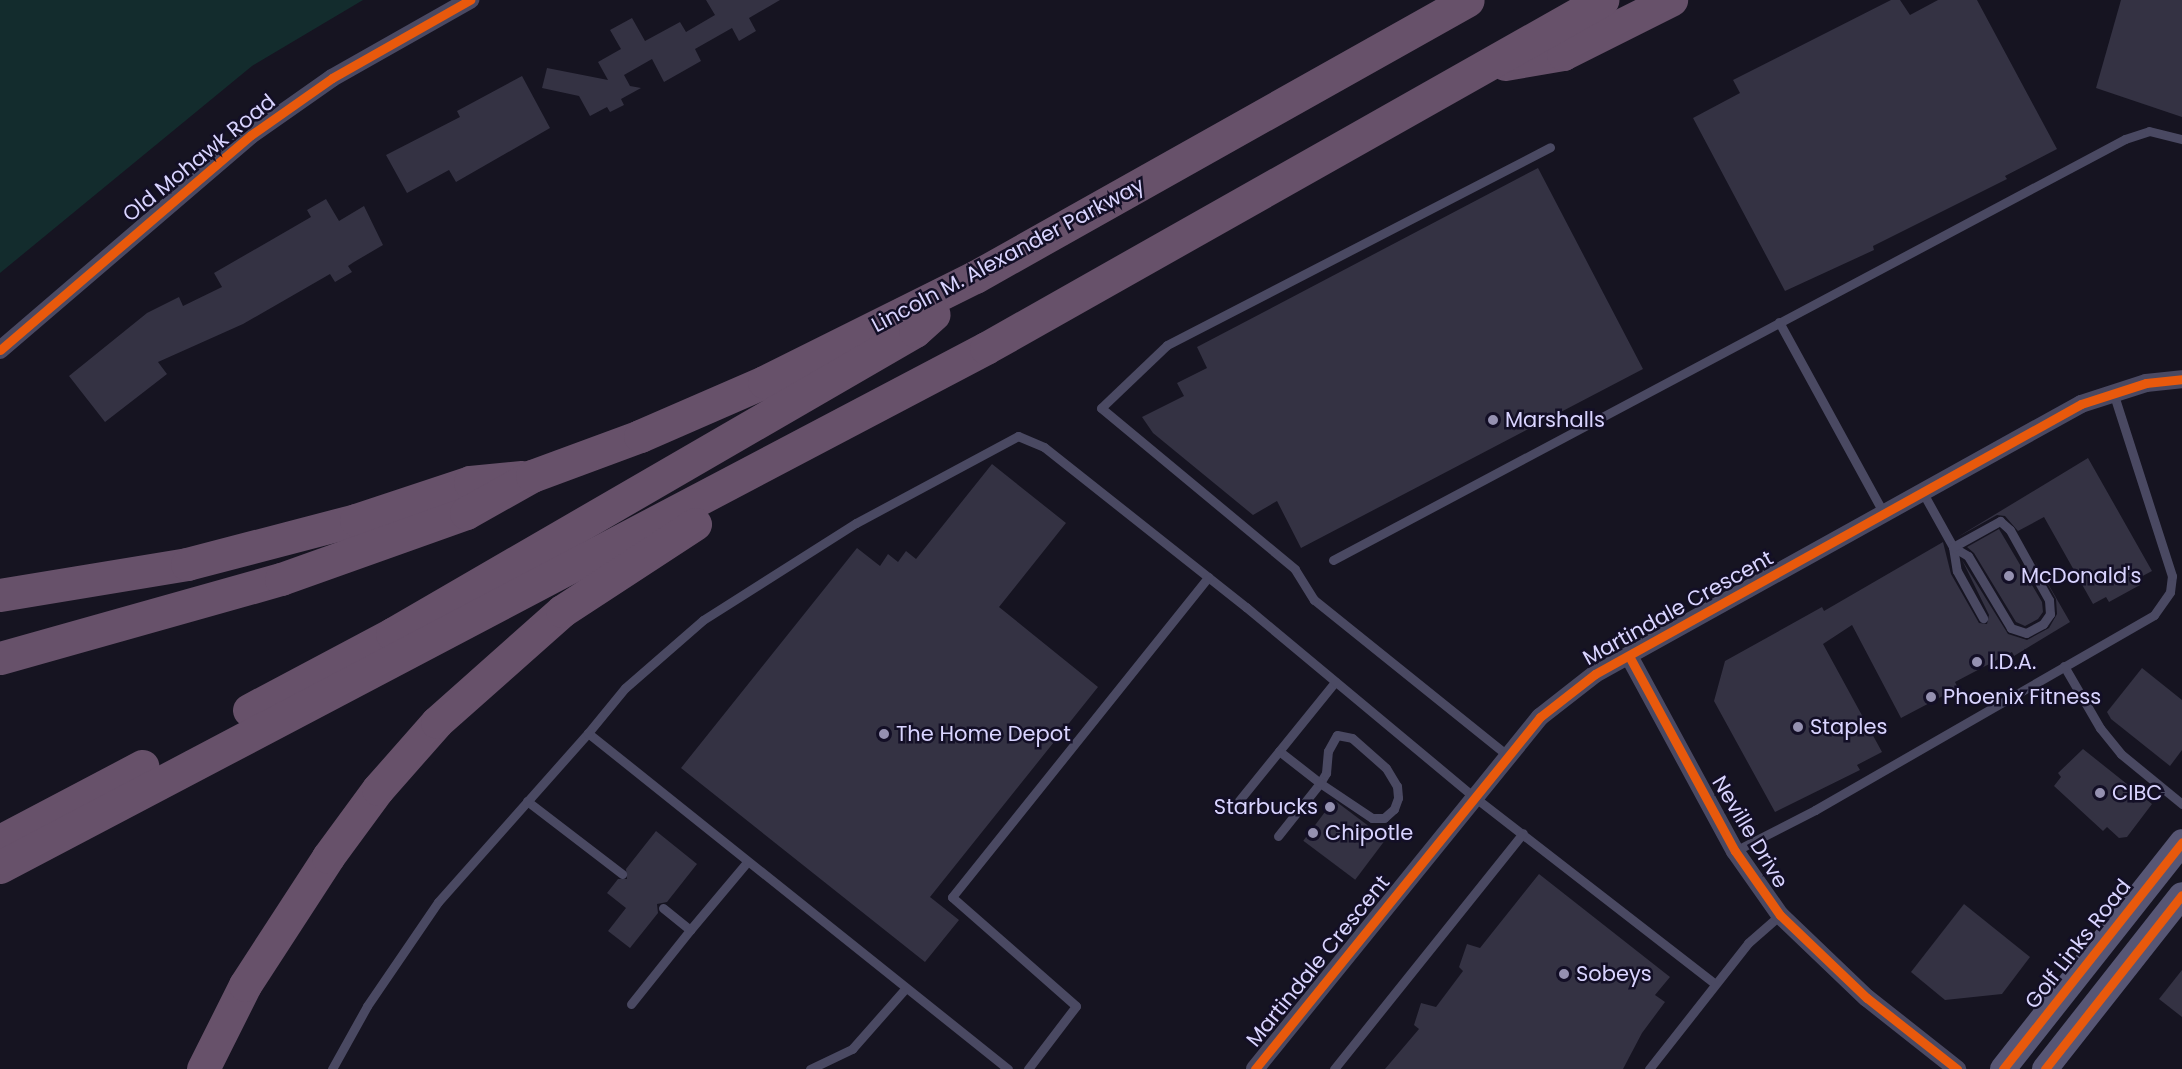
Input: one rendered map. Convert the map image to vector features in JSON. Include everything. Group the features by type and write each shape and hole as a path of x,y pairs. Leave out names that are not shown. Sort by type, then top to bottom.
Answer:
{"highway":[{"name":"Lincoln M. Alexander Parkway","path":"532,476 640,436 764,382 975,277 1468,0"},
{"path":"0,867 986,348 1602,0"},
{"path":"1485,67 1563,54 1671,0"},
{"path":"0,841 392,634 915,331 975,277"},
{"path":"203,1069 245,985 328,857 378,789 436,722 501,662 562,611 664,543 986,348"},
{"path":"0,595 187,564 356,520 470,482 532,476"},
{"path":"0,658 281,579 466,513 532,476"}],"main road":[{"name":"Golf Links Road","path":"2003,1069 2182,842"},
{"path":"2045,1069 2182,895"}],"street":[{"name":"Old Mohawk Road","path":"0,350 251,135 332,78 470,0"},
{"name":"Martindale Crescent","path":"1254,1069 1507,755 1540,717 1571,692 1629,656 2081,404 2114,392 2182,379"},
{"name":"Neville Drive","path":"1629,656 1735,851 1780,915 1867,998 1957,1069"}],"lane":[{"path":"1334,560 2139,132 2182,139"},
{"path":"1507,755 1314,600 1295,569 1101,408 1167,345 1550,147"},
{"path":"1779,322 1884,514"},
{"path":"1735,851 1815,810 2154,615 2170,592 2172,576 2114,392"},
{"path":"332,1069 367,1006 438,902 625,688 703,620 856,524 1018,436 1044,447 1208,577 1473,796 1714,983"},
{"path":"1923,493 1953,547 1957,570 1983,618"},
{"path":"2000,521 2049,600 2050,614 2043,624 2026,633 2011,628 1968,556 1953,547 2000,521"},
{"path":"1028,1069 1076,1006 952,897 1208,577"},
{"path":"2064,666 2100,728 2121,754 2182,804"},
{"path":"1237,804 1335,682"},
{"path":"588,733 904,990 1008,1069"},
{"path":"1278,836 1320,783 1328,764 1328,751 1337,735 1352,738 1394,777 1398,792 1394,809 1378,820 1320,783 1279,751"},
{"path":"527,801 622,874"},
{"path":"1334,1069 1523,833"},
{"path":"631,1004 747,862"},
{"path":"663,908 690,930"},
{"path":"1649,1069 1714,983 1748,943 1780,915"},
{"path":"810,1069 829,1066 852,1049 904,990"}],"green space":[{"path":"0,0 363,0 252,66 0,273"}],"building":[{"path":"706,0 780,0 749,18 756,31 739,41 732,28 695,49 701,61 664,82 652,59 624,75 630,86 641,88 621,99 624,105 610,112 607,107 590,116 579,96 542,88 547,68 608,80 598,62 621,49 610,30 632,18 645,41 680,22 686,32 715,15"},
{"path":"1891,0 1900,0 1910,15 1938,0 1977,0 2057,149 2005,176 2007,179 1873,246 1874,250 1785,291 1693,118 1740,93 1733,80"},
{"path":"2121,0 2182,0 2182,117 2096,88"},
{"path":"522,76 550,128 456,182 449,170 407,193 386,155 460,117 457,111"},
{"path":"1538,168 1643,369 1301,548 1277,501 1253,515 1153,433 1142,417 1184,396 1177,383 1207,368 1197,347"},
{"path":"326,199 339,221 364,206 383,245 348,266 352,272 335,282 330,274 243,324 158,362 167,374 105,422 69,376 147,313 179,297 183,306 222,287 214,273 311,217 307,210"},
{"path":"2088,458 2152,571 2137,579 2140,585 2109,602 2106,597 2093,604 2044,517 2018,531 2005,516 1997,515 1956,538"},
{"name":"The Home Depot","path":"992,464 1066,523 999,607 1098,687 930,897 959,920 925,962 681,768 857,548 880,566 888,554 898,562 906,551 916,559"},
{"name":"McDonald's","path":"1999,529 2042,602 2043,612 2038,619 2025,626 2016,622 1974,553 1967,547"},
{"path":"1943,542 1951,574 1979,623 1987,624 1989,615 1962,560 2008,634 2027,640 2049,628 2057,614 2056,599 2032,556 2070,622 2014,656 2012,652 1955,682 1958,688 1901,718 1852,625 1823,644 1882,752 1857,765 1860,770 1775,812 1714,701 1725,661 1822,607 1824,611"},
{"path":"2142,668 2182,700 2182,750 2170,766 2111,719 2107,712"},
{"name":"CIBC","path":"2083,749 2152,804 2127,837 2119,838 2107,827 2103,831 2054,786 2061,777 2058,773"},
{"path":"1334,800 1386,839 1355,880 1303,841"},
{"path":"656,831 697,864 667,902 657,904 658,913 630,948 608,931 626,908 607,893 618,879 627,879 626,869"},
{"name":"Sobeys","path":"1539,874 1670,977 1655,995 1665,1002 1642,1033 1623,1069 1385,1069 1419,1029 1414,1025 1421,1003 1436,1007 1463,971 1459,967 1467,944 1480,948"},
{"path":"1964,904 2030,957 2002,994 1945,1000 1911,972"},
{"path":"2182,970 2182,1017 2159,999"}],"cycle path":[{"path":"0,350 251,135 332,78 470,0"},
{"path":"1255,1069 1540,717 1595,674 2081,404 2146,383 2182,379"},
{"path":"1629,656 1735,851 1780,915 1867,998 1957,1069"},
{"path":"2003,1069 2182,842"},
{"path":"2045,1069 2182,895"}],"place":[{"name":"Marshalls","path":"1493,420"},
{"name":"McDonald's","path":"2009,576"},
{"name":"I.D.A.","path":"1977,662"},
{"name":"Phoenix Fitness","path":"1931,697"},
{"name":"Staples","path":"1798,727"},
{"name":"The Home Depot","path":"884,734"},
{"name":"CIBC","path":"2100,793"},
{"name":"Starbucks","path":"1330,807"},
{"name":"Chipotle","path":"1313,833"},
{"name":"Sobeys","path":"1564,974"}]}
